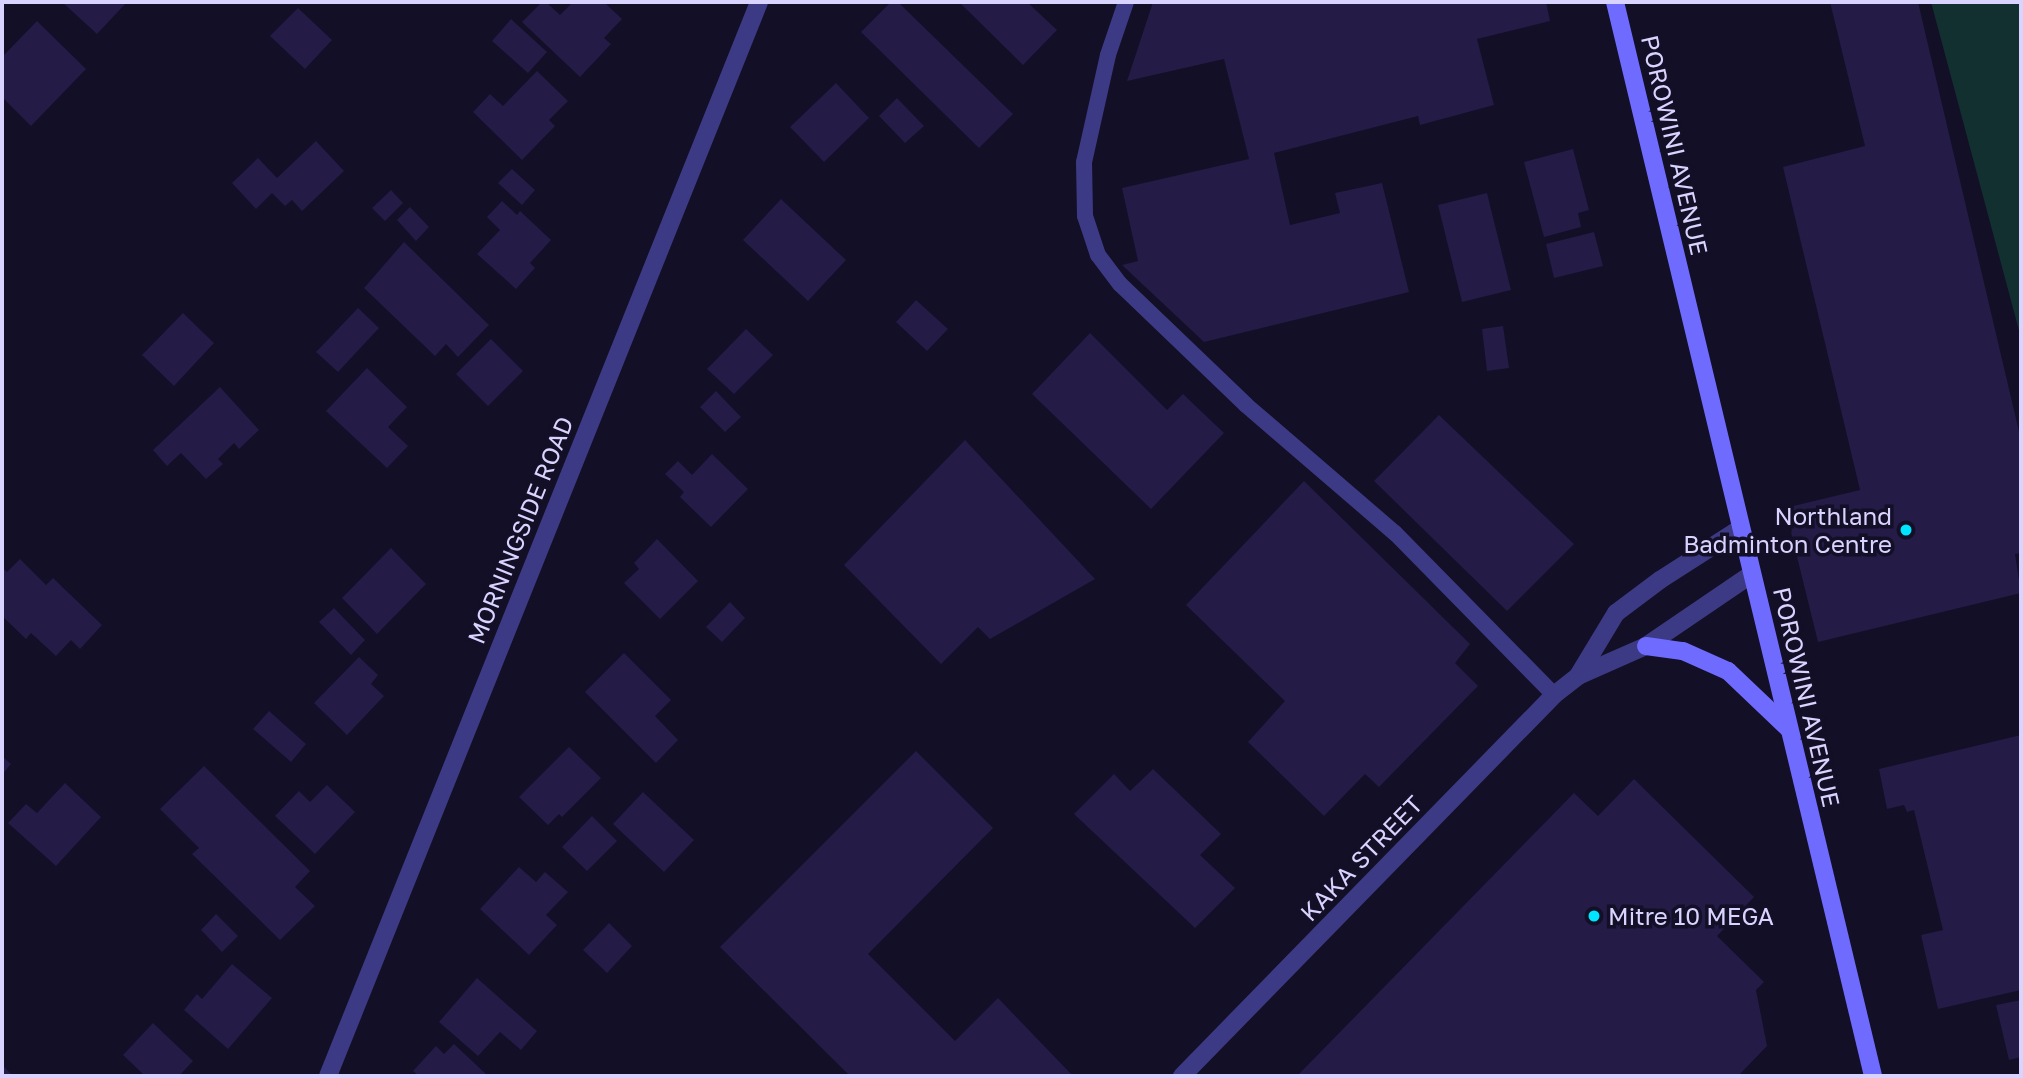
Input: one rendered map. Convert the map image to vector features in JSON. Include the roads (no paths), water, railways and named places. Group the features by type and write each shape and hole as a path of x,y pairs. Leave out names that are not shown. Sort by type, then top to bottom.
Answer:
{"main road":[{"name":"POROWINI AVENUE","path":"1615,2 1873,1076"},
{"path":"1646,646 1683,651 1728,671 1789,729"}],"street":[{"name":"MORNINGSIDE ROAD","path":"328,1076 759,2"},
{"name":"KAKA STREET","path":"1578,676 1616,613 1660,580 1741,528"},
{"name":"KAKA STREET","path":"1182,1076 1554,695 1578,676 1646,646 1752,574"}],"lane":[{"path":"1126,2 1108,55 1084,162 1085,216 1098,255 1120,284 1246,405 1395,533 1554,695"}],"place":[{"name":"Northland Badminton Centre","path":"1906,530"},
{"name":"Mitre 10 MEGA","path":"1594,916"}]}
